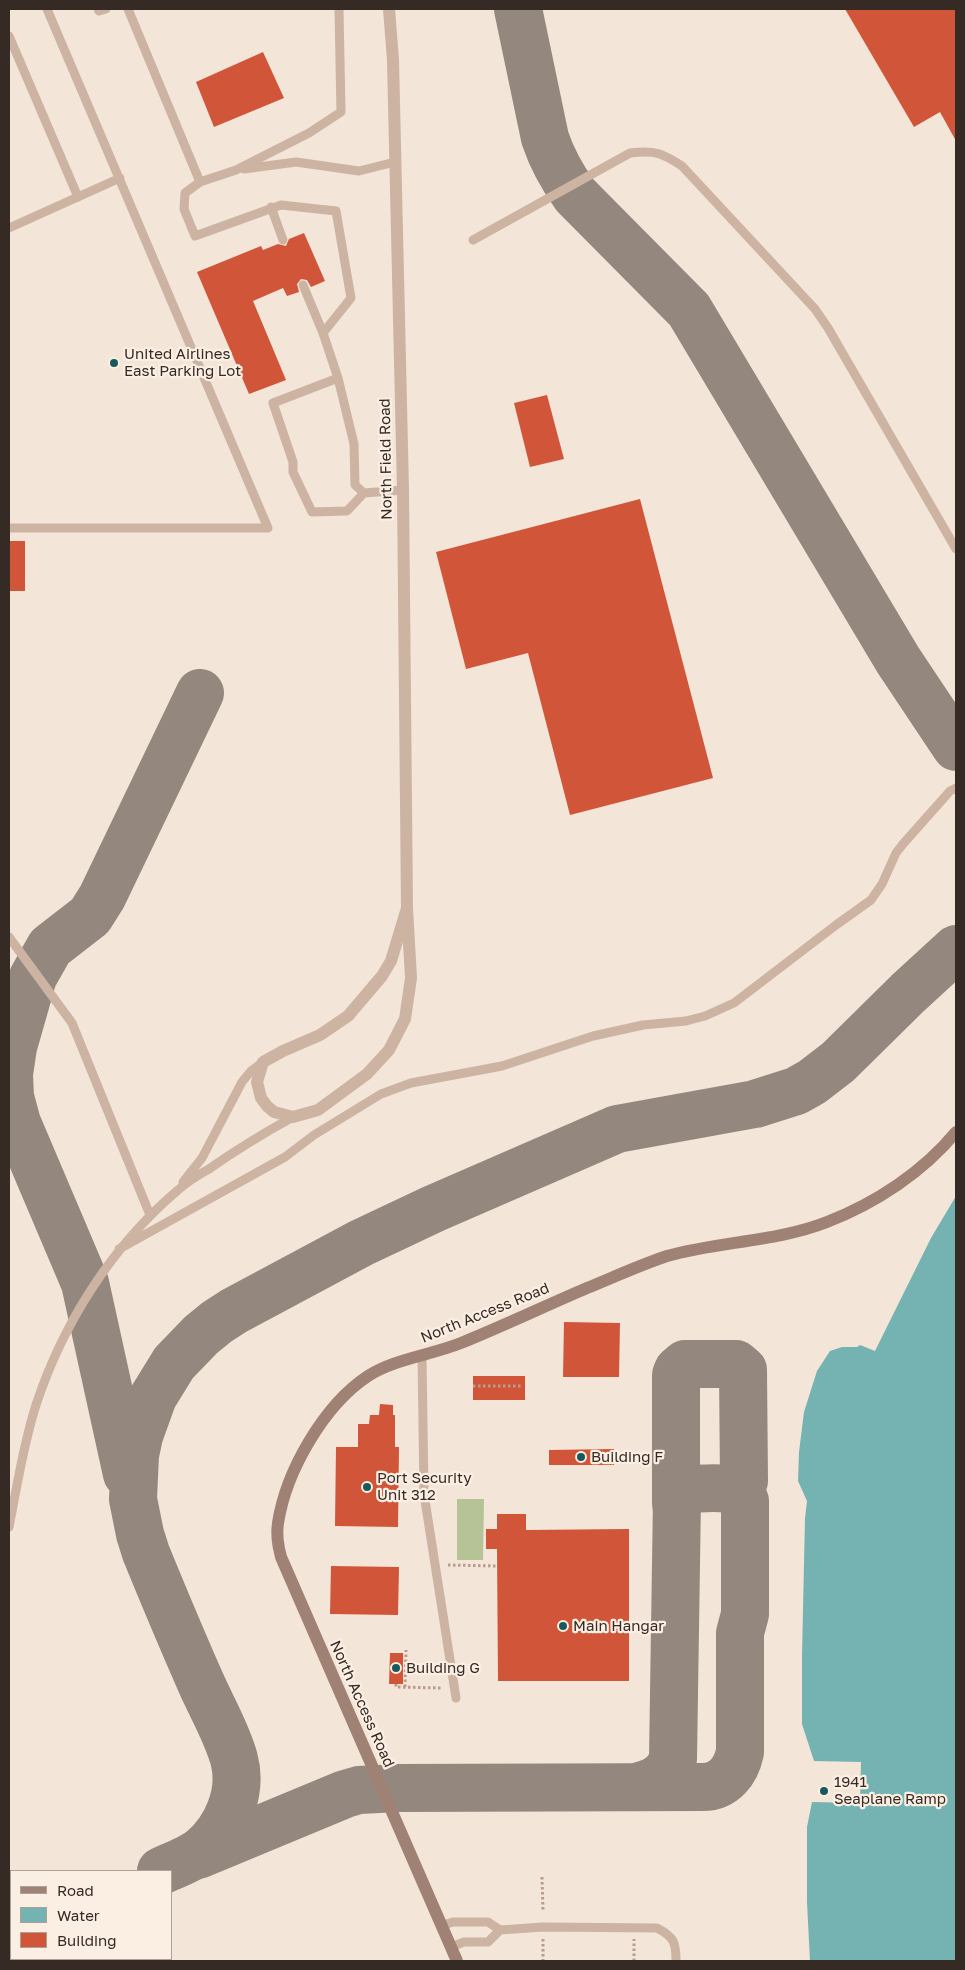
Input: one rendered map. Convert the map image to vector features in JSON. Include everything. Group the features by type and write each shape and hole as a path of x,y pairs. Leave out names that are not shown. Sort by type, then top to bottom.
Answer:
{"street":[{"name":"North Field Road","path":"293,1117 318,1110 367,1074 389,1050 405,1019 411,978 406,908 403,490 393,60 389,9"},
{"name":"North Field Road","path":"263,1062 320,1035 348,1016 382,976 391,961 406,908"},
{"path":"263,1062 257,1082 261,1098 274,1112 293,1117"},
{"name":"North Access Road","path":"457,1961 284,1565 277,1542 277,1524 282,1506 297,1465 311,1440 329,1412 353,1388 384,1367 422,1357 464,1342 646,1263 694,1251 804,1231 834,1219 890,1190 928,1160 956,1132"}],"lane":[{"path":"9,528 268,528 47,9"},
{"path":"98,9 99,11 106,9"},
{"path":"128,9 200,182"},
{"path":"322,333 351,298 336,211 281,205 271,207 195,236 184,209 186,193 200,182 236,170 309,133 341,112 339,9"},
{"path":"9,36 78,197"},
{"path":"473,240 630,153 647,151 662,153 682,166 815,309 956,549"},
{"path":"236,170 296,162 359,171 395,162"},
{"path":"9,228 120,178"},
{"path":"271,207 283,240"},
{"path":"303,286 338,378 354,444 355,485 364,493"},
{"path":"338,378 273,403 293,462 293,472 312,512 347,511 364,493 403,490"},
{"path":"119,1250 285,1157 314,1135 380,1094 411,1083 502,1066 593,1036 643,1025 686,1021 704,1016 734,1003 872,900 903,844 950,791 956,788"},
{"path":"9,937 72,1023 150,1215"},
{"path":"179,1189 202,1158 242,1082 251,1071 263,1062"},
{"path":"9,1527 22,1457 36,1406 54,1359 87,1295 119,1250 150,1215 179,1189 250,1141 293,1117"},
{"path":"422,1357 424,1494 456,1698"},
{"path":"441,1926 453,1922 488,1922 500,1930 543,1927 657,1928 674,1940 676,1961"},
{"path":"450,1947 464,1942 488,1942 500,1930"}],"path":[{"path":"473,1386 522,1386"},
{"path":"435,1565 497,1566"},
{"path":"405,1687 406,1650"},
{"path":"396,1684 396,1687 454,1688"},
{"path":"542,1877 543,1910"},
{"path":"634,1937 634,1961"},
{"path":"543,1938 544,1961"}],"green space":[{"path":"457,1499 484,1499 483,1560 457,1560"}],"water":[{"path":"956,1174 956,1961 792,1961 796,1802 800,1761 794,1379 824,1341 855,1342"}],"pier":[{"path":"956,1172 956,1196 931,1238 875,1351 860,1345 857,1347 842,1347 830,1351 817,1371 804,1412 799,1452 798,1481 807,1501 805,1518 802,1724 814,1761 861,1762 860,1803 812,1802 807,1827 807,1902 810,1961 789,1961 790,1802 794,1799 797,1763 790,1761 792,1533 795,1508 787,1491 792,1378 798,1365 822,1339 836,1334 841,1336 842,1334 854,1339 940,1193"}],"building":[{"path":"845,9 956,9 956,141 940,112 914,127"},
{"path":"263,52 284,98 214,127 196,82"},
{"path":"304,233 325,281 311,287 307,280 301,279 297,284 299,292 287,296 283,288 253,301 286,380 249,394 197,272 261,246 263,250 278,244 286,246 289,239"},
{"path":"547,395 564,459 530,467 514,403"},
{"path":"640,499 713,778 570,815 528,653 466,669 436,552"},
{"path":"9,541 25,541 25,591 9,591"},
{"path":"564,1322 620,1323 619,1377 563,1377"},
{"path":"473,1376 525,1376 525,1400 473,1400"},
{"name":"Port Security Unit 312","path":"380,1404 393,1405 393,1415 395,1415 395,1447 399,1447 398,1527 335,1526 336,1447 358,1447 358,1424 369,1424 370,1415 379,1415"},
{"name":"Building F","path":"614,1449 614,1465 549,1465 549,1450"},
{"name":"Main Hangar","path":"497,1514 526,1514 526,1530 629,1529 629,1681 498,1681 497,1549 486,1549 486,1529 497,1529"},
{"path":"331,1566 399,1567 398,1615 330,1614"},
{"name":"Building G","path":"390,1653 403,1653 403,1684 389,1684"}],"taxiway":[{"path":"518,9 545,138 562,175 575,195 689,310 898,660 956,747"},
{"path":"127,1474 85,1283 17,1123 10,1097 9,1074 13,1047 33,977 50,947 90,916 102,897 200,693"},
{"path":"163,1870 192,1857 210,1842 231,1810 236,1784 236,1772 231,1749 146,1553 133,1499 135,1455 139,1436 153,1397 174,1363 201,1335 234,1311 361,1243 433,1209 617,1129 755,1104 796,1091 812,1082 838,1062 956,949"},
{"path":"676,1504 676,1375 678,1370 685,1364 736,1364 743,1370 744,1481 741,1486 734,1489"},
{"path":"198,1855 345,1794 359,1790 398,1788 703,1787 723,1781 732,1771 740,1752 740,1633 745,1614 745,1501 742,1495 729,1489 689,1489 682,1492 677,1498 673,1759 663,1775 636,1787"}],"place":[{"name":"United Airlines East Parking Lot","path":"114,363"},
{"name":"Building F","path":"581,1457"},
{"name":"Port Security Unit 312","path":"367,1487"},
{"name":"Main Hangar","path":"563,1626"},
{"name":"Building G","path":"396,1668"},
{"name":"1941 Seaplane Ramp","path":"824,1791"}]}
